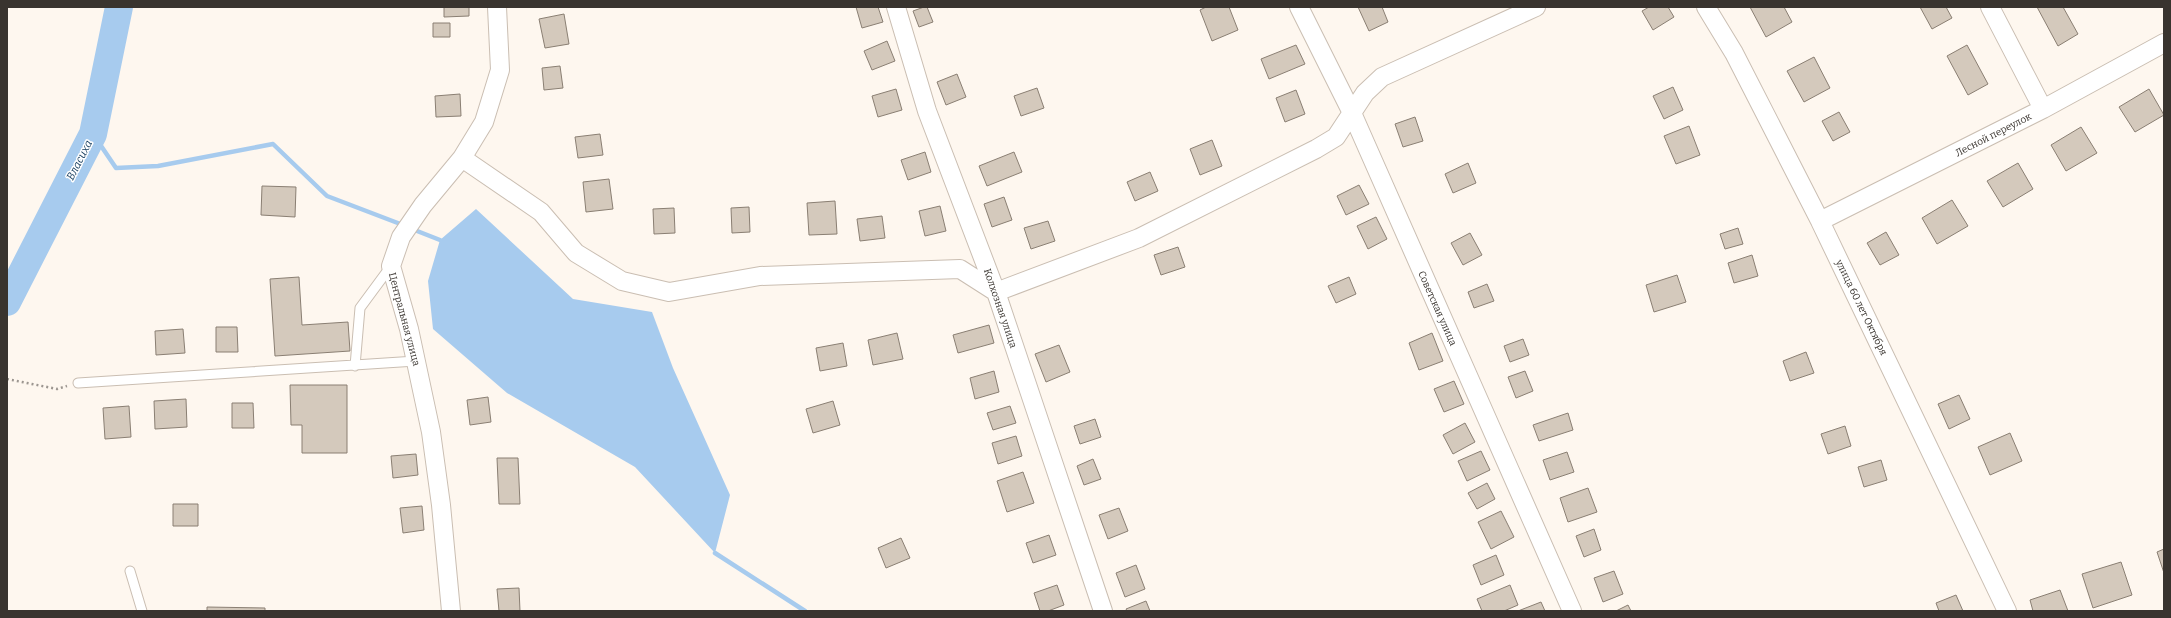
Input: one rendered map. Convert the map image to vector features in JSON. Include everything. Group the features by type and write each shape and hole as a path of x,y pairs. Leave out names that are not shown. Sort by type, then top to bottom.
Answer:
{"street":[{"name":"Центральная улица","path":"451,611 441,505 431,432 416,362 391,266 401,237 423,205 462,158 484,122 500,70 497,7"},
{"name":"Колхозная улица","path":"896,7 927,111 996,292 1103,611"},
{"name":"Советская улица","path":"1299,7 1352,113 1572,611"},
{"path":"462,158 541,212 576,253 622,281 669,292 760,276 960,269 996,292 1139,238 1336,137 1365,93 1382,77 1536,7"},
{"name":"улица 60 лет Октября","path":"1706,7 1734,53 1820,220 2007,611"},
{"path":"1990,7 2043,109"},
{"name":"Лесной переулок","path":"1820,220 2043,109 2164,43"}],"lane":[{"path":"355,366 360,308 391,266"},
{"path":"78,382 416,362"},
{"path":"130,571 142,611"}],"path":[{"path":"7,379 57,389 78,382"}],"water":[{"path":"476,209 573,299 652,312 673,368 730,495 715,553 635,467 507,393 433,329 428,281 440,240"}],"building":[{"path":"444,7 469,7 469,16 444,17"},
{"path":"856,7 878,7 883,22 862,28"},
{"path":"927,7 933,22 919,27 913,11"},
{"path":"1206,7 1229,7 1238,30 1212,41 1200,10"},
{"path":"1358,7 1382,7 1388,22 1369,31"},
{"path":"1649,7 1668,7 1674,17 1653,30 1642,11"},
{"path":"1750,7 1784,7 1792,22 1766,37"},
{"path":"1920,7 1946,7 1952,18 1932,29"},
{"path":"2037,7 2063,7 2078,34 2058,46"},
{"path":"564,14 569,44 545,48 539,19"},
{"path":"433,23 450,23 450,37 433,37"},
{"path":"887,41 895,61 872,70 864,51"},
{"path":"1296,45 1305,64 1269,79 1261,59"},
{"path":"1967,45 1988,84 1968,95 1947,56"},
{"path":"1814,57 1830,88 1804,102 1787,71"},
{"path":"560,66 563,88 544,90 542,68"},
{"path":"957,74 966,97 946,105 937,82"},
{"path":"1673,87 1683,110 1664,119 1653,96"},
{"path":"1037,88 1044,108 1021,116 1014,96"},
{"path":"896,89 902,110 878,117 872,96"},
{"path":"2149,89 2164,115 2135,132 2119,107"},
{"path":"1296,90 1305,114 1285,122 1276,98"},
{"path":"460,94 461,116 436,117 435,96"},
{"path":"1839,112 1850,132 1833,141 1822,121"},
{"path":"1415,117 1423,141 1403,147 1395,124"},
{"path":"1689,126 1700,155 1676,164 1664,136"},
{"path":"2081,127 2097,153 2066,171 2051,145"},
{"path":"600,134 603,155 578,158 575,137"},
{"path":"1212,140 1222,166 1200,175 1190,149"},
{"path":"925,152 931,172 908,180 901,160"},
{"path":"1014,152 1022,172 987,186 979,166"},
{"path":"1468,163 1476,183 1453,193 1445,174"},
{"path":"2018,163 2033,189 2003,207 1987,181"},
{"path":"1150,172 1158,191 1135,201 1127,182"},
{"path":"609,179 613,209 586,212 583,182"},
{"path":"1359,185 1369,204 1346,215 1337,196"},
{"path":"262,186 296,187 295,217 261,215"},
{"path":"1004,197 1012,220 992,227 984,204"},
{"path":"1952,200 1968,226 1937,244 1922,218"},
{"path":"835,201 837,234 809,235 807,203"},
{"path":"940,206 946,231 925,236 919,211"},
{"path":"749,207 750,232 732,233 731,208"},
{"path":"674,208 675,233 654,234 653,209"},
{"path":"882,216 885,238 860,241 857,219"},
{"path":"1376,217 1387,239 1368,249 1357,226"},
{"path":"1048,221 1055,241 1031,249 1024,228"},
{"path":"1738,228 1743,244 1725,249 1720,234"},
{"path":"1886,232 1899,255 1880,265 1867,243"},
{"path":"1470,233 1482,255 1463,265 1451,243"},
{"path":"1178,247 1185,267 1161,275 1154,255"},
{"path":"1752,255 1758,276 1734,283 1728,263"},
{"path":"1677,275 1686,302 1654,312 1646,285"},
{"path":"299,277 302,325 348,322 350,351 275,356 270,279"},
{"path":"1349,277 1356,294 1336,303 1328,286"},
{"path":"1487,284 1494,301 1474,308 1468,292"},
{"path":"989,325 994,343 958,353 953,335"},
{"path":"216,327 237,327 238,352 216,352"},
{"path":"183,329 185,353 156,355 155,331"},
{"path":"897,333 903,359 873,365 868,340"},
{"path":"1432,333 1443,361 1419,370 1409,343"},
{"path":"1523,339 1529,355 1510,362 1504,346"},
{"path":"843,343 847,366 820,371 816,348"},
{"path":"1059,345 1070,372 1046,382 1035,354"},
{"path":"1806,352 1814,373 1790,381 1783,361"},
{"path":"994,371 999,392 975,399 970,378"},
{"path":"1525,371 1533,391 1516,398 1508,377"},
{"path":"1454,381 1464,404 1444,412 1434,389"},
{"path":"290,385 347,385 347,453 302,453 302,425 291,425"},
{"path":"1959,395 1970,419 1949,429 1938,404"},
{"path":"488,397 491,422 470,425 467,400"},
{"path":"186,399 187,427 155,429 154,401"},
{"path":"833,401 840,425 813,433 806,409"},
{"path":"232,403 253,403 254,428 232,428"},
{"path":"129,406 131,437 105,439 103,408"},
{"path":"1010,406 1016,423 993,430 987,413"},
{"path":"1568,413 1573,430 1539,441 1533,425"},
{"path":"1095,419 1101,437 1080,444 1074,426"},
{"path":"1465,423 1475,442 1453,454 1443,435"},
{"path":"1845,426 1851,446 1828,454 1821,434"},
{"path":"2010,433 2022,461 1990,475 1978,447"},
{"path":"1016,436 1022,456 998,464 992,443"},
{"path":"1481,451 1490,470 1467,481 1458,461"},
{"path":"1567,452 1574,472 1550,480 1543,460"},
{"path":"416,454 418,475 393,478 391,456"},
{"path":"497,458 518,458 520,504 499,504"},
{"path":"1093,459 1101,479 1084,485 1077,466"},
{"path":"1881,460 1887,480 1864,487 1858,467"},
{"path":"1023,472 1034,503 1007,512 997,481"},
{"path":"1487,483 1495,499 1477,509 1468,493"},
{"path":"1588,488 1597,512 1568,522 1560,498"},
{"path":"173,504 198,504 198,526 173,526"},
{"path":"422,506 424,530 403,533 400,508"},
{"path":"1119,508 1128,531 1108,539 1099,515"},
{"path":"1501,511 1514,537 1491,549 1478,522"},
{"path":"1594,529 1601,550 1584,557 1576,536"},
{"path":"1049,535 1056,555 1033,563 1026,543"},
{"path":"901,538 910,558 886,568 878,548"},
{"path":"2164,549 2164,573 2157,552"},
{"path":"1496,555 1504,575 1481,585 1473,565"},
{"path":"2121,562 2132,595 2093,608 2082,574"},
{"path":"1136,565 1145,589 1125,597 1116,573"},
{"path":"1614,571 1623,594 1603,602 1594,578"},
{"path":"1057,585 1064,605 1048,611 1040,611 1034,593"},
{"path":"1510,585 1518,605 1504,611 1482,611 1477,599"},
{"path":"519,588 520,611 499,611 497,589"},
{"path":"2060,590 2068,611 2033,611 2030,600"},
{"path":"1956,595 1963,611 1939,611 1936,603"},
{"path":"1146,601 1150,611 1127,611 1126,609"},
{"path":"1541,602 1545,611 1518,611"},
{"path":"1628,605 1631,611 1616,611"},
{"path":"207,607 265,608 265,611 207,611"}],"waterway":[{"name":"Власиха","path":"7,302 93,134 119,7"},
{"path":"93,134 116,168 158,166 273,144 327,196 403,225"},
{"path":"412,229 440,240"},
{"path":"715,553 805,611"}]}
